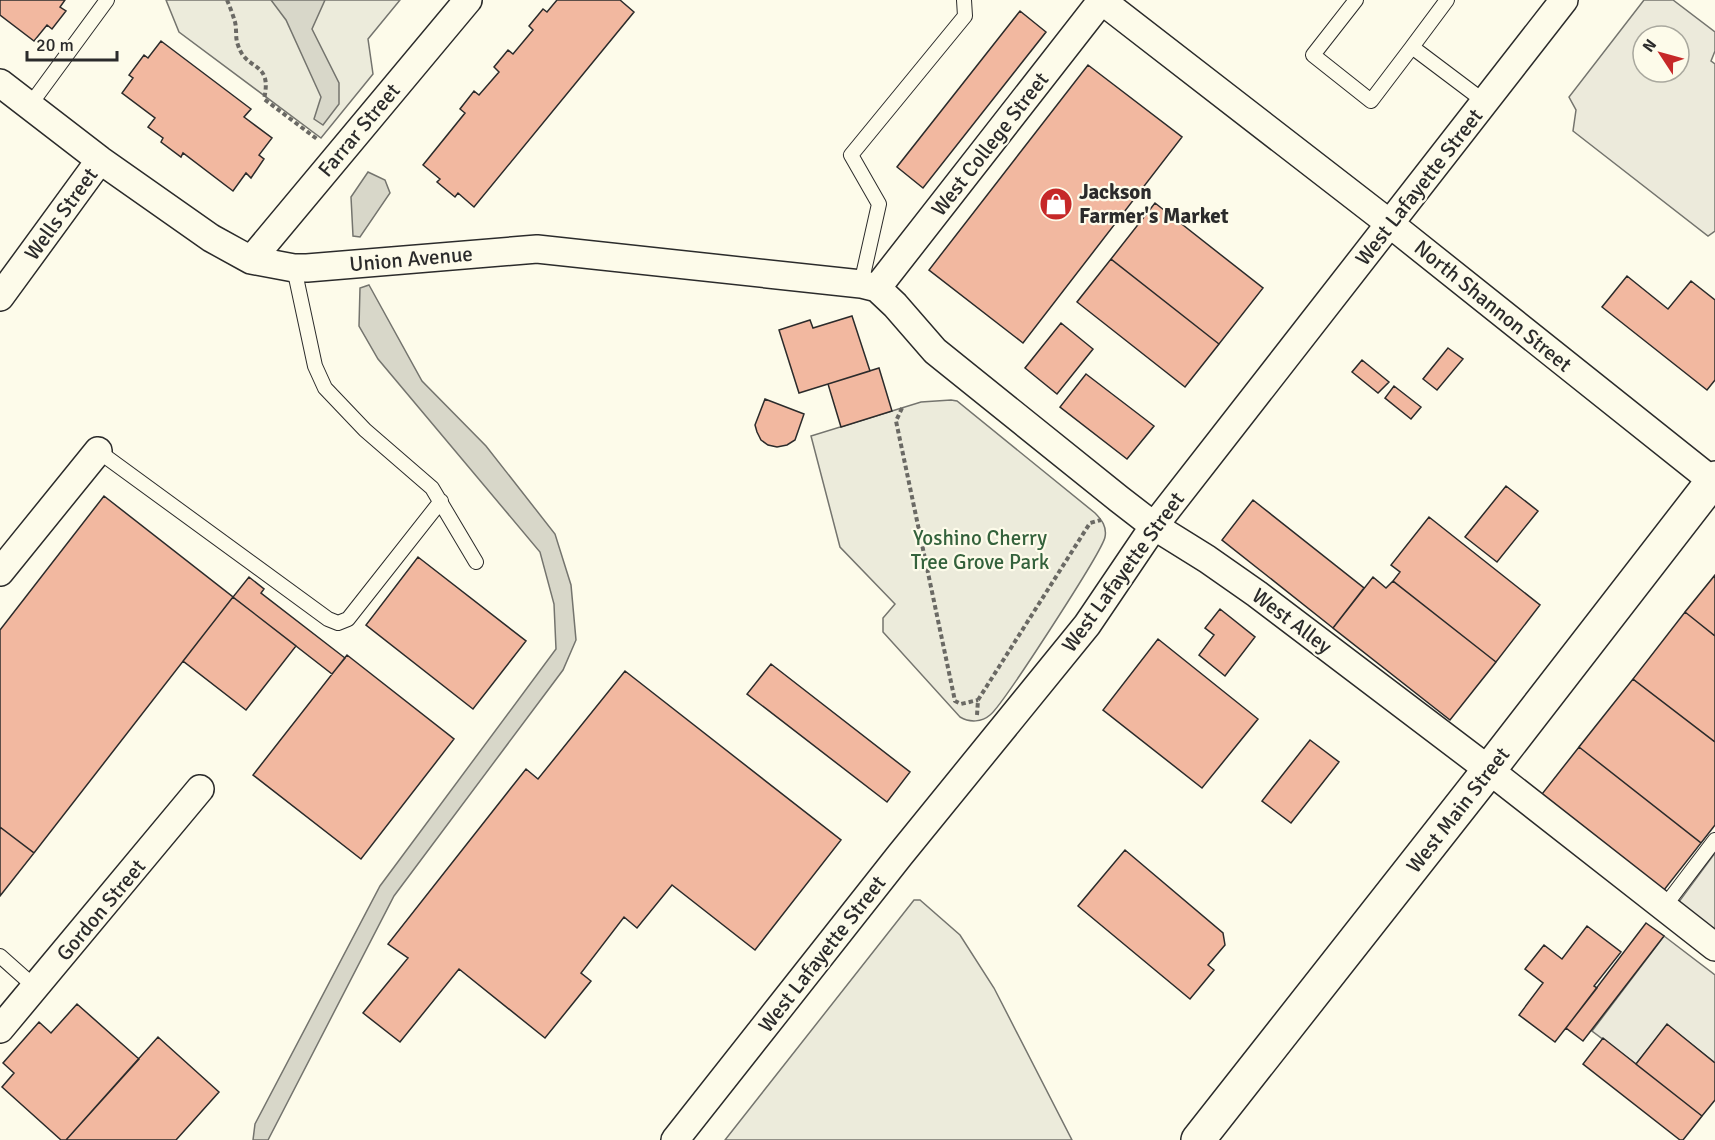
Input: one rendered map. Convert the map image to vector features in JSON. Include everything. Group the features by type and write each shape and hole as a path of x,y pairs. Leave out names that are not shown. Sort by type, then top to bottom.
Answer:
{"main road":[{"name":"West Main Street","path":"1198,1140 1714,481"}],"street":[{"name":"Farrar Street","path":"251,260 468,0"},
{"name":"West College Street","path":"869,286 1101,0"},
{"name":"North Shannon Street","path":"1101,0 1389,223 1714,481"},
{"name":"West Lafayette Street","path":"675,1140 900,855 1087,625 1154,526 1564,0"},
{"name":"Union Avenue","path":"0,83 100,160 211,237 251,260 294,268 537,249 869,286"},
{"name":"Wells Street","path":"0,297 100,160"},
{"name":"West Alley","path":"869,286 895,305 935,351 1154,526 1257,594 1489,770 1715,947"},
{"path":"0,572 98,451"},
{"name":"Gordon Street","path":"0,1029 200,789"}],"lane":[{"path":"30,105 107,0"},
{"path":"869,286 879,204 851,155 965,16 964,0"},
{"path":"1356,0 1313,55 1371,101 1447,0"},
{"path":"1412,47 1485,102"},
{"path":"294,268 315,366 325,388 365,430 425,482 441,501 476,562"},
{"path":"98,451 328,619 338,623 348,619 441,501"},
{"path":"1664,907 1715,840"},
{"path":"0,956 36,987"}],"path":[{"path":"227,0 243,56 264,72 267,87 264,99 338,155"},
{"path":"902,408 896,421 955,701 961,704 978,700"},
{"path":"976,720 978,700 1090,523 1102,519"}],"green space":[{"path":"166,0 400,0 368,39 373,74 321,138 179,32"},
{"name":"Yoshino Cherry Tree Grove Park","path":"957,401 1095,513 1105,527 1105,537 1100,549 1031,659 990,715 976,721 960,717 883,632 883,618 895,604 840,547 811,436 921,402"},
{"path":"914,900 920,900 960,935 994,988 1072,1140 725,1140"}],"shaded area":[{"path":"271,0 325,0 312,29 339,83 339,104 323,125 314,119 321,97 286,20"},
{"path":"1644,0 1673,0 1715,32 1715,51 1711,61 1715,64 1715,231 1708,236 1573,131 1576,110 1569,97"},
{"path":"368,172 385,180 390,193 360,237 353,236 351,197"},
{"path":"369,285 422,381 486,446 555,534 571,585 576,640 563,670 394,896 268,1140 253,1140 255,1124 380,886 556,649 554,604 540,552 378,359 359,326 360,288"},
{"path":"1715,853 1715,933 1678,903"},
{"path":"1664,936 1715,975 1715,1063 1667,1025 1636,1064 1592,1031"}],"building":[{"path":"0,0 65,0 60,7 66,11 52,29 47,25 34,41 0,15"},
{"path":"557,0 620,0 634,12 474,207 458,193 455,197 437,182 440,179 423,165 465,113 460,109 474,91 479,95 499,72 494,67 508,50 513,54 533,30 529,26 543,9 547,12"},
{"path":"1020,11 1046,32 923,188 897,167"},
{"path":"161,41 251,109 244,117 272,138 259,155 264,159 251,178 246,173 233,191 183,153 181,157 161,142 163,138 148,127 155,118 122,93 133,78 129,75 144,55 148,58"},
{"name":"Jackson Farmer's Market","path":"1088,65 1182,137 1023,343 929,270"},
{"path":"1155,203 1263,288 1219,344 1111,259"},
{"path":"1111,259 1219,344 1185,387 1077,302"},
{"path":"1627,276 1668,309 1691,281 1715,300 1715,380 1707,390 1602,307"},
{"path":"852,316 870,371 799,393 779,330 810,320 813,328"},
{"path":"1061,323 1093,349 1057,394 1025,368"},
{"path":"1448,348 1463,359 1437,390 1423,379"},
{"path":"1362,360 1389,382 1378,393 1352,372"},
{"path":"879,368 892,411 841,427 828,384"},
{"path":"1086,374 1154,426 1127,459 1060,407"},
{"path":"1394,386 1421,407 1411,419 1385,398"},
{"path":"765,399 804,414 795,440 787,445 777,447 768,445 761,440 757,432 755,425"},
{"path":"1506,486 1538,511 1497,562 1465,537"},
{"path":"104,496 233,597 34,853 0,827 0,630"},
{"path":"1253,500 1364,588 1333,628 1222,540"},
{"path":"1429,517 1540,605 1496,662 1393,581 1400,572 1391,565"},
{"path":"418,557 526,641 473,709 366,625"},
{"path":"1715,575 1715,636 1685,612"},
{"path":"249,577 264,589 261,593 345,658 332,674 233,597"},
{"path":"1373,577 1386,588 1393,581 1496,662 1450,720 1333,628"},
{"path":"233,597 296,646 246,710 183,661"},
{"path":"1220,609 1255,637 1225,676 1199,655 1214,635 1205,628"},
{"path":"1685,612 1715,636 1715,742 1633,679"},
{"path":"1158,639 1258,719 1202,788 1103,710"},
{"path":"347,655 454,739 361,859 253,775"},
{"path":"771,664 910,772 887,802 747,694"},
{"path":"625,671 841,840 755,950 672,885 637,928 624,917 581,973 591,981 545,1038 459,969 400,1042 363,1013 408,958 388,944 526,769 538,779"},
{"path":"1633,679 1715,742 1715,825 1701,843 1579,747"},
{"path":"1310,740 1339,762 1291,823 1262,801"},
{"path":"1579,747 1701,843 1664,890 1542,794"},
{"path":"0,827 34,853 0,896"},
{"path":"1125,850 1223,933 1225,945 1208,965 1214,970 1190,999 1078,906"},
{"path":"1646,923 1664,936 1583,1041 1566,1028"},
{"path":"1587,926 1621,952 1594,986 1597,988 1555,1042 1519,1015 1543,983 1525,969 1544,945 1562,959"},
{"path":"77,1004 139,1059 66,1140 61,1140 2,1087 14,1073 3,1063 39,1022 51,1033"},
{"path":"1667,1024 1715,1063 1715,1100 1702,1116 1636,1064"},
{"path":"158,1037 219,1092 176,1140 66,1140"},
{"path":"1603,1038 1702,1116 1683,1140 1680,1140 1583,1064"}],"place":[{"name":"Jackson Farmer's Market","path":"1056,204"}]}
